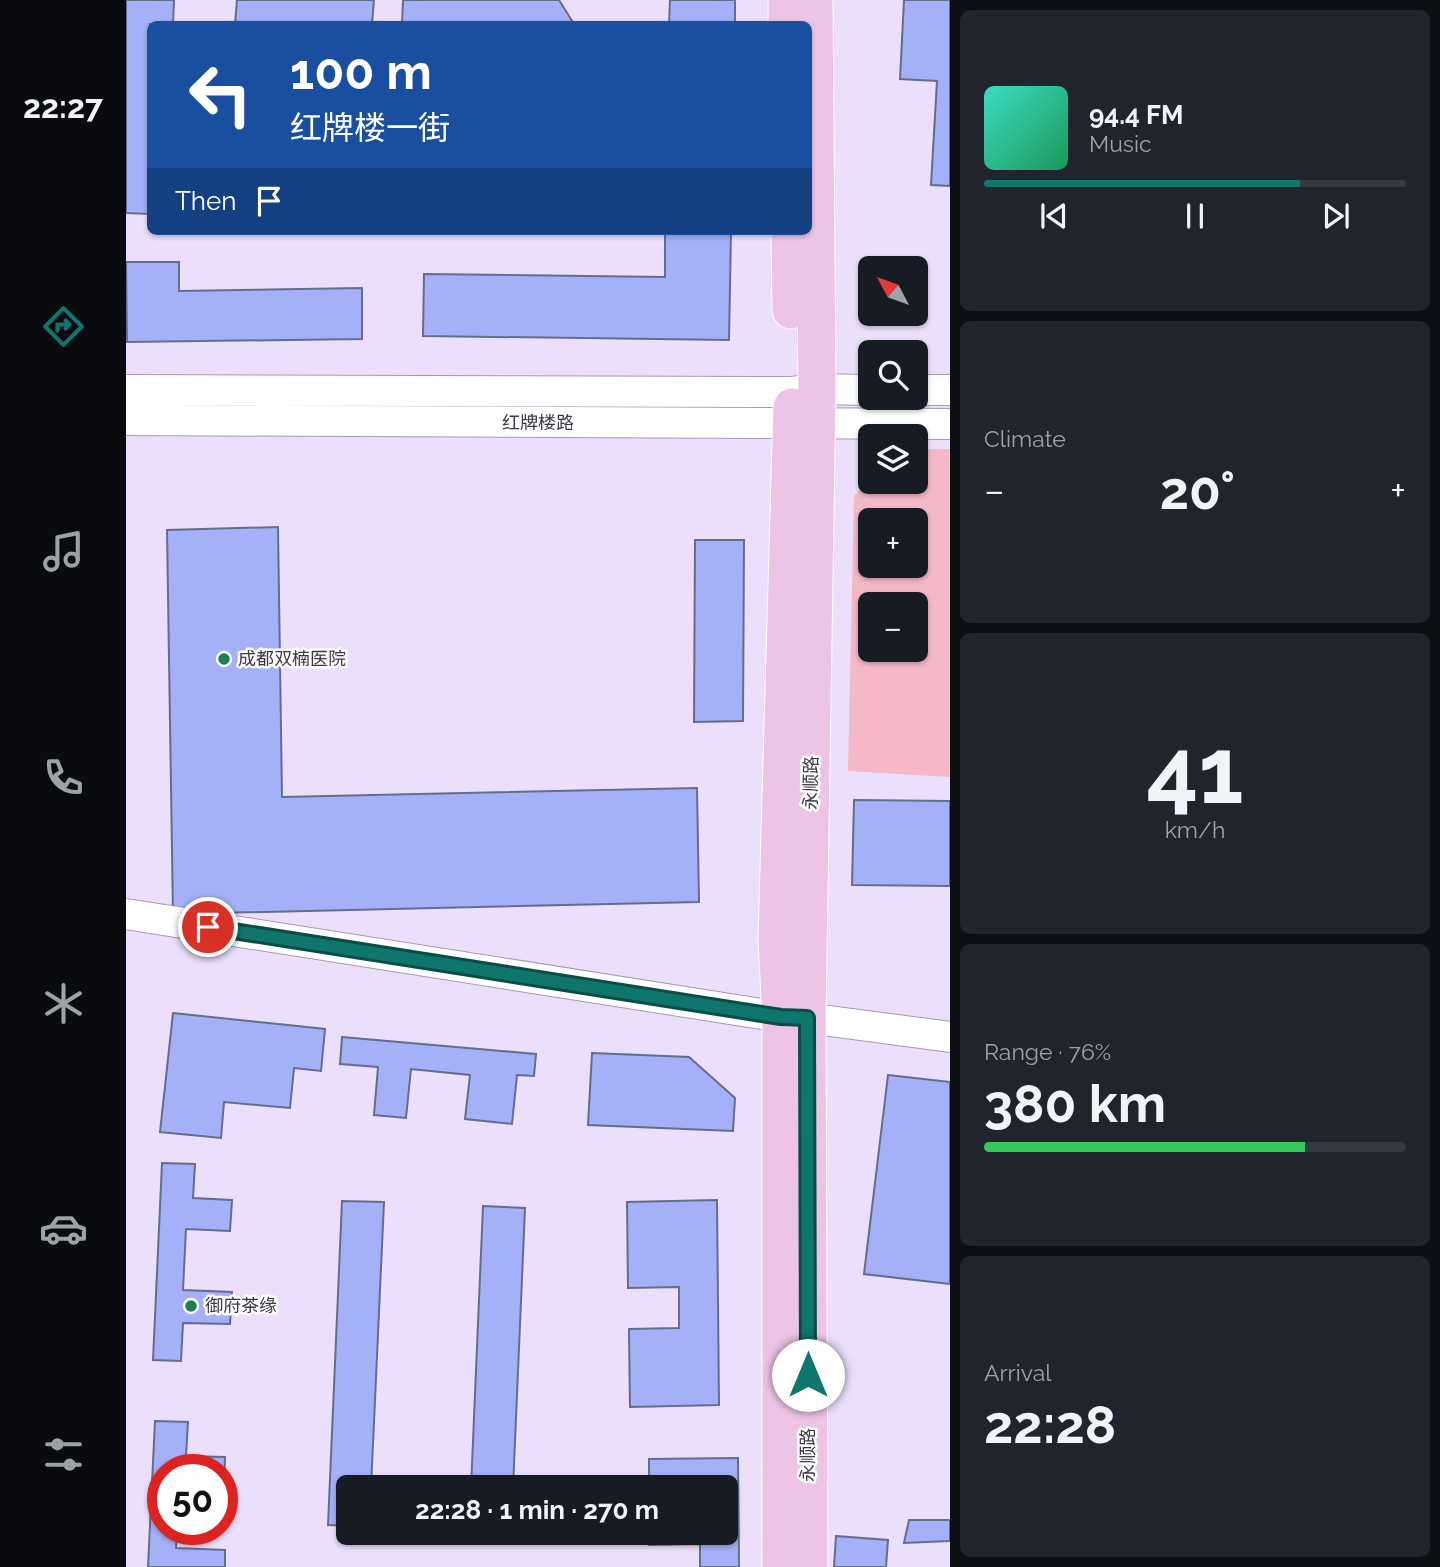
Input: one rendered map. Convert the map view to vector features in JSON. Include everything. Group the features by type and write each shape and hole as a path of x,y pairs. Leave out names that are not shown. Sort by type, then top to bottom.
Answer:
{"main road":[{"path":"787,0 787,21"},
{"name":"永顺路","path":"812,82 814,0"},
{"path":"790,235 804,408"},
{"name":"永顺路","path":"808,235 794,1018 809,1567"},
{"path":"781,1567 794,1018"}],"street":[{"name":"红牌楼路","path":"126,390 804,408 950,424"},
{"path":"928,390 950,390"},
{"name":"红牌楼路","path":"126,421 804,408 858,393"},
{"path":"126,914 794,1018 950,1037"}],"shaded area":[{"path":"928,449 950,449 950,777 848,771 854,496 858,492 858,494 928,494"}],"building":[{"path":"126,0 174,0 173,21 147,21 147,214 126,213"},
{"path":"237,0 374,0 372,21 235,21"},
{"path":"403,0 559,0 572,21 402,21"},
{"path":"670,0 735,0 735,21 669,21"},
{"path":"904,0 950,0 950,186 931,185 937,81 900,79"},
{"path":"665,235 731,235 729,340 423,336 424,274 665,277"},
{"path":"126,262 179,262 179,291 362,288 362,339 127,342"},
{"name":"成都双楠医院","path":"278,527 282,797 697,788 699,902 173,914 167,530"},
{"path":"695,540 744,540 743,721 694,722"},
{"path":"854,800 950,801 950,886 852,885"},
{"path":"173,1013 325,1029 321,1071 294,1068 290,1108 224,1102 221,1138 160,1132"},
{"path":"342,1037 536,1054 534,1076 517,1075 512,1124 465,1119 470,1075 411,1069 406,1118 374,1115 378,1067 340,1064"},
{"path":"592,1053 689,1057 735,1098 733,1131 588,1125"},
{"path":"888,1075 950,1082 950,1284 864,1274"},
{"path":"162,1163 195,1164 193,1198 232,1200 230,1231 186,1229 183,1290 232,1292 230,1324 183,1323 181,1361 153,1360"},
{"path":"717,1200 719,1405 630,1407 629,1329 679,1328 679,1287 628,1288 627,1202"},
{"path":"342,1201 384,1202 372,1475 336,1475 336,1525 328,1525"},
{"path":"483,1206 525,1208 514,1475 472,1475"},
{"path":"155,1421 188,1422 186,1454 153,1454"},
{"path":"738,1458 739,1567 700,1567 700,1545 738,1545 738,1475 649,1475 649,1459"},
{"path":"909,1520 950,1520 950,1541 904,1543"},
{"path":"836,1536 888,1540 886,1567 834,1567"},
{"path":"149,1545 225,1550 225,1567 148,1567"}],"place":[{"name":"成都双楠医院","path":"224,659"},
{"name":"御府茶缘","path":"191,1306"}],"route":[{"path":"208,927 781,1017 807,1018 808,1375"}]}
